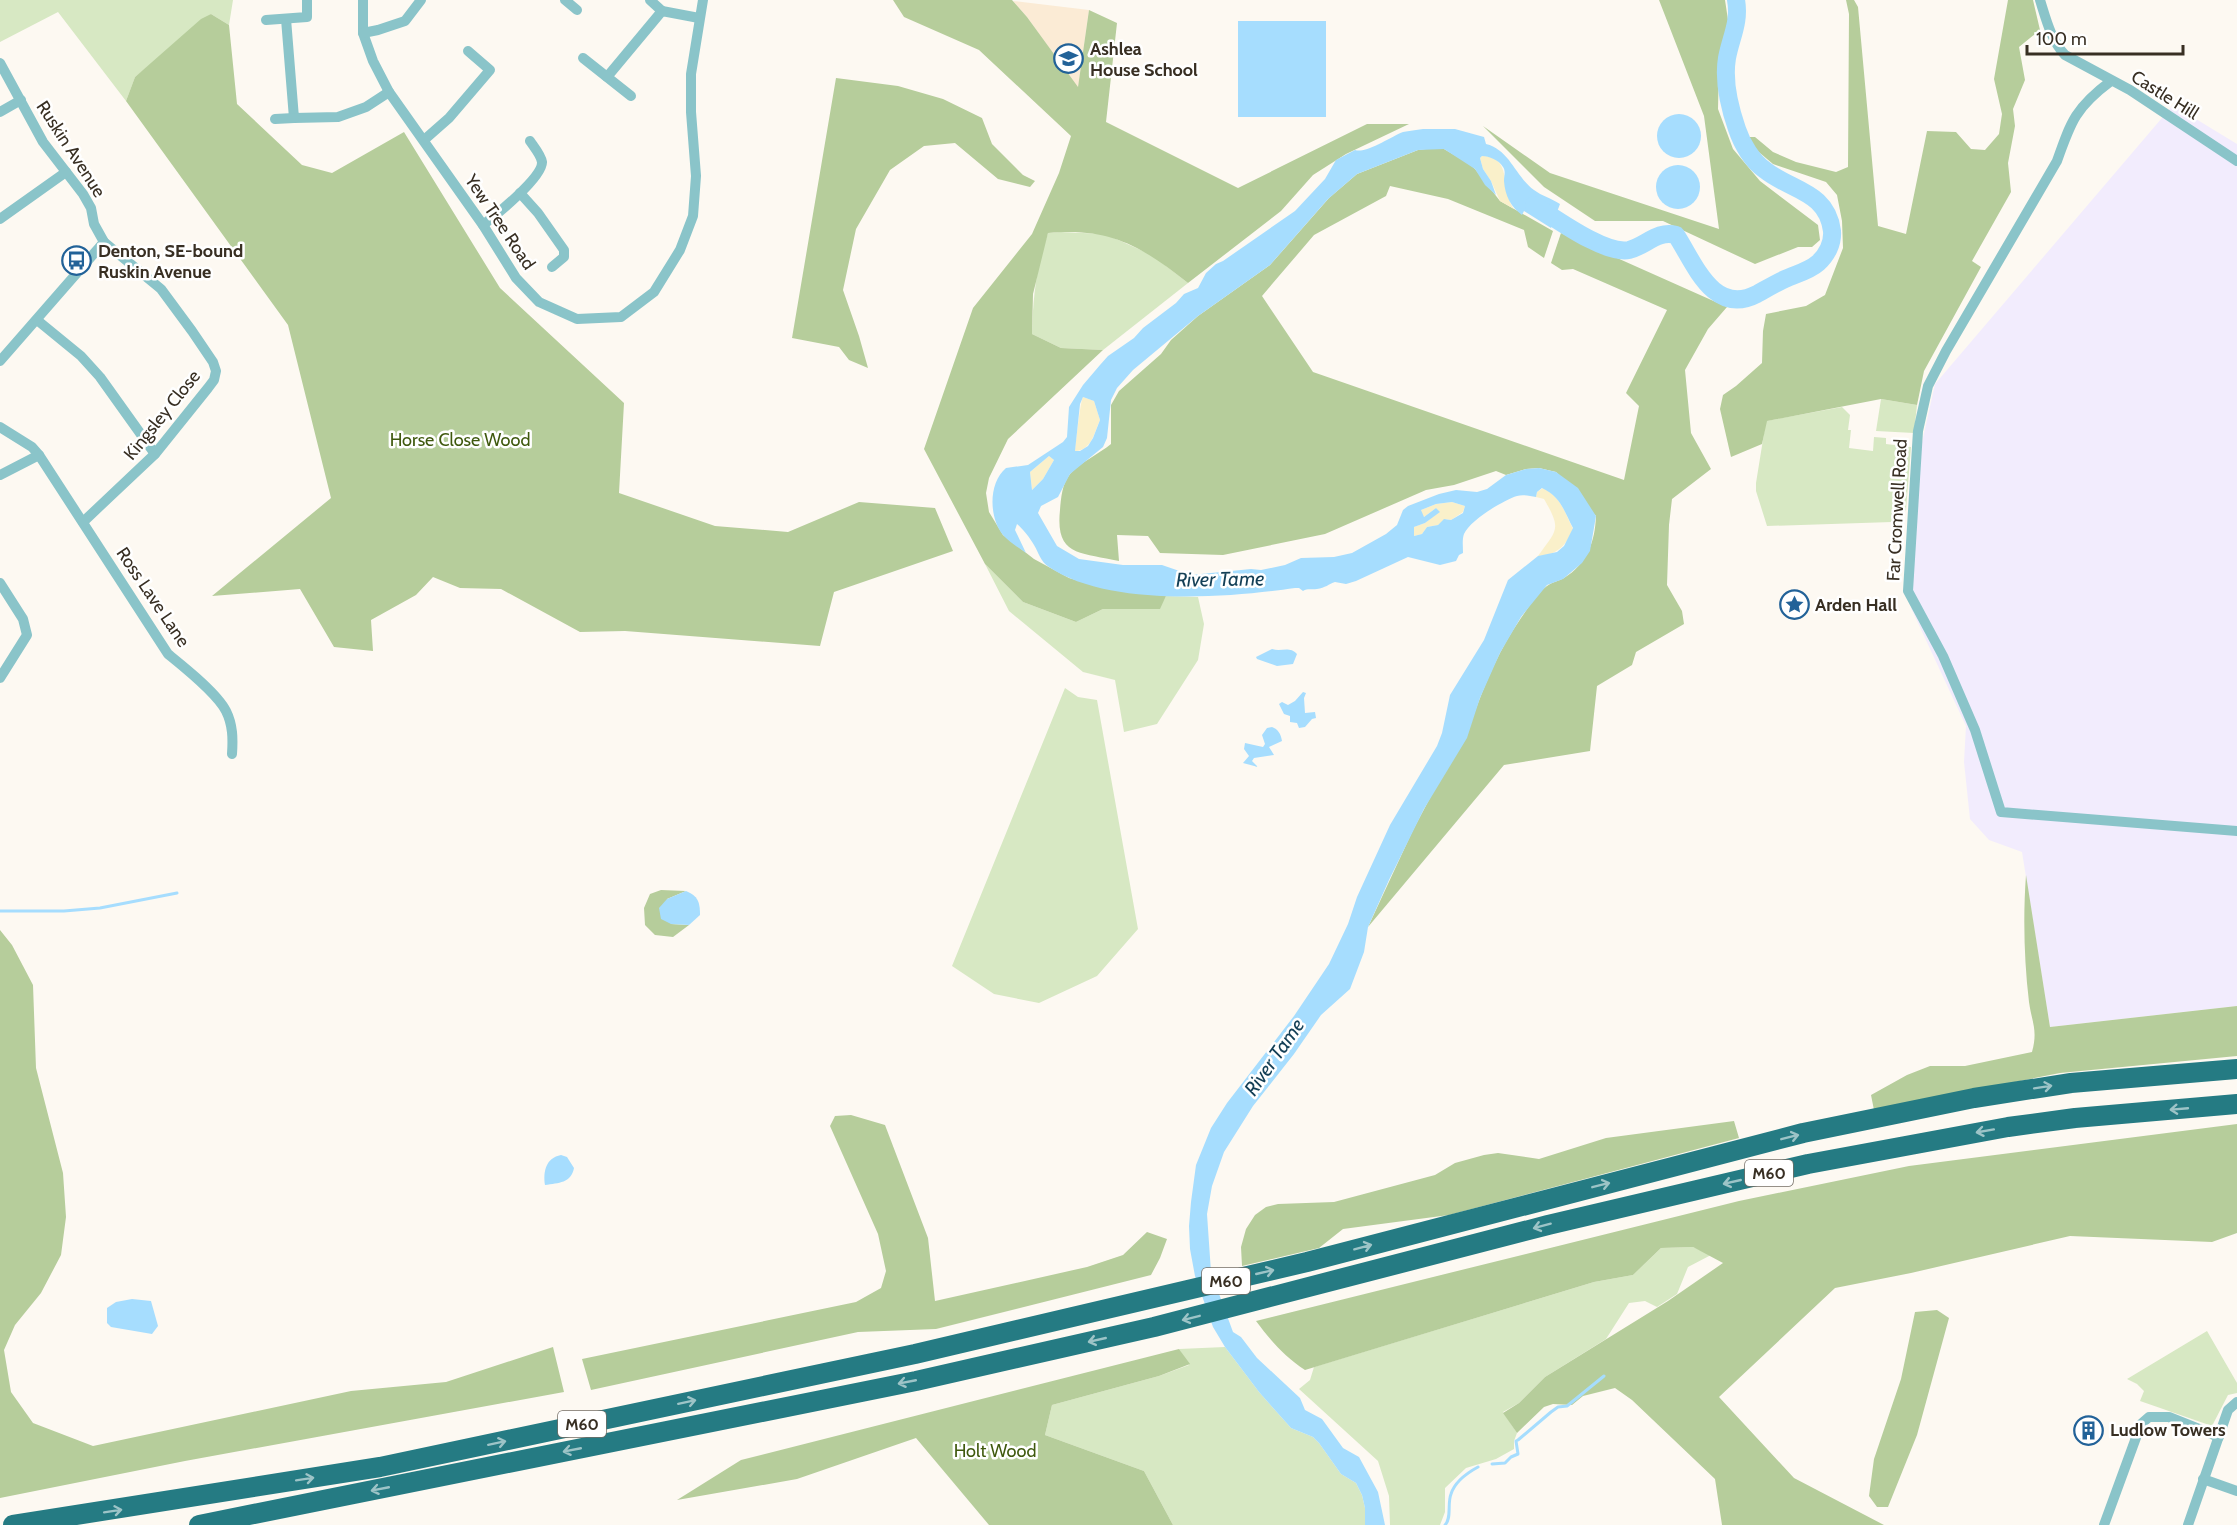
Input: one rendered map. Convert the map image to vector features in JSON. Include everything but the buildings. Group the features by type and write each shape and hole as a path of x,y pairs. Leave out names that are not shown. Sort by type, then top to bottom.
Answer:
{"highway":[{"name":"M60","path":"13,1525 380,1467 915,1354 1306,1262 1803,1133 1974,1098 2071,1083 2237,1069"},
{"name":"M60","path":"199,1525 904,1383 1154,1327 1548,1225 1808,1164 2008,1127 2075,1118 2237,1104"}],"street":[{"path":"266,20 308,17 307,0"},
{"name":"Yew Tree Road","path":"363,0 363,33 373,61 389,92 483,225 516,278 539,302 577,319 621,317 654,292 680,250 693,216 696,176 691,112 691,74 703,0"},
{"path":"363,33 405,21 421,0"},
{"path":"565,0 577,10"},
{"path":"650,0 662,11 699,18"},
{"name":"Castle Hill","path":"2040,0 2046,22 2060,50 2072,60 2130,90 2237,160"},
{"path":"607,77 662,11"},
{"path":"286,19 294,118"},
{"path":"424,140 449,118 490,69 468,51"},
{"path":"583,58 631,96"},
{"name":"Ruskin Avenue","path":"0,63 43,142 87,201 94,224 104,242"},
{"name":"Far Cromwell Road","path":"2111,81 2092,95 2079,109 2068,127 2057,161 1928,386 1918,431 1908,591 1943,656 1975,730 2001,812 2237,831"},
{"path":"275,119 338,117 366,107 389,92"},
{"path":"0,112 21,100"},
{"path":"483,225 520,193 540,170 542,162 530,141"},
{"path":"0,219 66,172"},
{"path":"520,193 538,213 564,250 564,257 552,267"},
{"path":"0,361 104,242"},
{"name":"Kingsley Close","path":"83,522 155,454 214,380 216,371 205,350 160,290 104,242"},
{"path":"37,320 81,356 100,377 155,454"},
{"name":"Ross Lave Lane","path":"0,427 32,447 39,455 168,654 197,679 226,711 233,735 232,754"},
{"path":"0,475 39,455"},
{"path":"0,583 23,618 27,634 0,678"},
{"path":"2188,1525 2228,1410 2237,1402"},
{"path":"2104,1525 2141,1424 2149,1417 2169,1417 2219,1437"},
{"path":"2203,1479 2237,1491"}],"shaded area":[{"name":"Ashlea House School","path":"1013,1 1089,10 1078,88 1027,17"},
{"path":"2173,105 2237,144 2237,1006 2050,1027 2022,852 1989,840 1970,819 1964,762 1966,726 1911,608 1921,447 1935,384"}],"green space":[{"path":"0,0 233,0 229,25 211,14 135,77 126,101 58,12 0,42"},
{"path":"893,0 1012,0 1078,87 1089,10 1117,23 1106,122 1238,188 1367,124 1409,124 1346,154 1313,175 1281,211 1188,283 1155,259 1124,242 1089,233 1048,233 1033,294 1032,334 1061,348 1103,350 1008,439 989,478 986,493 989,512 1003,535 1034,559 1069,578 1104,588 1166,596 1160,609 1103,609 1076,622 1023,602 985,564 924,449 973,308 1032,234 1059,173 1071,136 979,50 904,17"},
{"path":"1659,0 1725,0 1728,20 1719,63 1718,109 1733,149 1760,181 1818,225 1820,240 1812,247 1798,247 1755,264 1663,221 1595,221 1544,187 1483,126 1550,173 1719,229 1704,116"},
{"path":"1846,0 1854,0 1858,7 1878,226 1906,234 1927,131 1956,132 1971,149 1985,150 1999,134 2002,114 1994,79 2008,0 2033,0 2040,30 2019,47 2025,80 2013,109 2015,126 2008,163 2011,192 1972,261 1981,267 1924,371 1917,405 1881,399 1767,421 1762,444 1731,457 1720,409 1723,395 1762,363 1766,314 1806,306 1825,295 1843,248 1842,221 1837,195 1826,182 1773,164 1754,148 1748,137 1755,137 1773,152 1796,162 1836,172 1848,167 1849,14"},
{"name":"Horse Close Wood","path":"211,14 229,25 237,104 302,165 332,173 404,132 500,288 624,403 619,493 715,526 788,532 859,502 935,508 953,551 834,592 820,646 625,631 580,632 501,589 460,588 433,577 416,595 371,620 373,651 334,647 300,589 212,596 331,498 288,325 126,101 135,77 201,19"},
{"path":"836,78 898,86 943,99 982,118 992,144 1023,175 1035,181 1030,187 998,179 955,143 924,146 890,170 856,229 843,290 868,368 849,360 839,347 792,338"},
{"path":"1444,149 1468,163 1500,201 1553,231 1544,258 1528,247 1524,230 1448,199 1390,186 1386,196 1314,235 1262,296 1313,372 1624,480 1639,406 1626,393 1667,310 1573,269 1562,270 1551,263 1561,233 1727,307 1708,329 1685,370 1691,433 1711,469 1672,499 1667,585 1682,611 1684,624 1636,652 1632,665 1597,686 1590,751 1504,765 1368,927 1413,830 1473,717 1506,641 1540,593 1579,566 1592,543 1596,516 1556,472 1539,468 1506,475 1496,471 1454,485 1426,490 1325,534 1223,555 1160,553 1148,536 1117,535 1119,561 1082,553 1066,544 1060,525 1061,496 1070,474 1111,444 1111,405 1119,391 1161,354 1171,340 1198,316 1270,265 1329,198 1357,174 1418,150"},
{"path":"1048,233 1105,234 1152,255 1188,283 1103,350 1061,348 1032,334 1036,283 1044,246"},
{"path":"1881,399 1917,405 1914,433 1876,431"},
{"path":"1842,407 1850,415 1849,448 1873,451 1874,437 1886,438 1886,444 1911,447 1906,510 1892,522 1767,526 1756,491 1766,421"},
{"path":"985,564 1023,602 1076,622 1103,609 1159,609 1166,596 1198,597 1204,624 1198,660 1157,724 1124,732 1115,680 1083,672 1009,611"},
{"path":"1065,688 1078,697 1097,700 1138,929 1097,976 1039,1003 994,994 952,966"},
{"path":"2026,875 2050,1027 2237,1006 2237,1056 2060,1073 1874,1110 1871,1095 1907,1075 1930,1066 1965,1066 2032,1052 2034,1032 2027,986 2024,938"},
{"path":"661,890 686,891 667,899 671,924 689,925 673,937 655,935 645,925 644,908 650,894"},
{"path":"0,930 12,945 33,985 36,1068 63,1173 66,1217 61,1255 41,1293 15,1325 4,1350 11,1392 33,1423 93,1446 351,1391 446,1382 553,1347 564,1392 185,1461 0,1498"},
{"path":"851,1115 885,1125 928,1238 935,1301 1087,1267 1123,1255 1147,1232 1167,1239 1160,1258 1151,1275 936,1329 858,1332 591,1390 582,1359 856,1302 881,1288 886,1271 878,1234 830,1126 835,1116"},
{"path":"1734,1121 1739,1138 1449,1215 1343,1229 1319,1248 1242,1266 1241,1247 1246,1229 1255,1215 1266,1207 1278,1204 1334,1202 1435,1175 1455,1163 1484,1155 1498,1153 1539,1159 1606,1138"},
{"path":"2237,1124 2237,1233 2212,1242 2070,1236 1835,1288 1719,1397 1794,1478 1884,1525 1722,1525 1715,1479 1632,1400 1615,1388 1583,1396 1572,1405 1553,1404 1544,1407 1517,1433 1503,1413 1519,1403 1545,1377 1668,1301 1723,1263 1693,1247 1661,1248 1633,1275 1594,1282 1305,1370 1278,1348 1256,1321 1739,1201 1909,1166"},
{"path":"1693,1247 1711,1255 1688,1267 1677,1294 1657,1307 1645,1301 1629,1303 1606,1339 1545,1377 1519,1403 1503,1412 1517,1433 1514,1449 1496,1459 1466,1468 1445,1488 1445,1512 1440,1525 1390,1525 1389,1496 1378,1461 1299,1389 1310,1380 1314,1367 1594,1282 1633,1275 1661,1248"},
{"path":"1937,1310 1949,1318 1917,1435 1888,1507 1877,1507 1869,1496 1874,1459 1901,1379 1915,1312"},
{"path":"2207,1331 2237,1383 2237,1393 2228,1395 2212,1426 2140,1401 2144,1391 2127,1379"},
{"path":"1225,1347 1259,1392 1291,1428 1313,1437 1341,1474 1356,1483 1365,1508 1365,1525 1173,1525 1144,1471 1045,1435 1052,1405 1159,1376 1189,1365 1179,1349"},
{"name":"Holt Wood","path":"1179,1349 1190,1364 1159,1376 1052,1405 1045,1435 1144,1471 1173,1525 989,1525 916,1438 797,1479 677,1500 741,1460"}],"sand":[{"path":"1482,156 1492,157 1502,167 1507,192 1514,209 1500,201 1483,169 1480,158"},
{"path":"1083,397 1094,401 1100,420 1089,444 1075,451 1079,414"},
{"path":"1049,456 1054,460 1043,479 1032,490 1030,472"},
{"path":"1543,488 1558,500 1573,529 1556,552 1538,556 1555,529 1553,517 1544,499 1536,497 1537,492"},
{"path":"1452,502 1465,506 1463,512 1451,520 1446,519 1438,525 1427,527 1422,534 1414,536 1414,527 1425,523 1439,512 1436,508 1424,517 1421,510 1436,504"},
{"path":"1479,508 1481,511 1467,523 1458,539 1465,519"}],"water":[{"path":"1238,21 1326,21 1326,117 1238,117"},
{"path":"1679,114 1688,115 1695,120 1700,127 1700,145 1695,152 1688,157 1679,158 1670,157 1663,152 1658,145 1657,136 1658,127 1663,120 1670,115"},
{"path":"1420,129 1455,129 1484,137 1486,144 1501,152 1527,184 1560,204 1551,228 1524,211 1522,215 1515,208 1506,192 1504,169 1496,160 1488,157 1480,158 1496,195 1485,185 1475,169 1444,149 1418,150 1357,174 1328,199 1270,265 1198,316 1133,370 1117,388 1111,400 1107,438 1103,447 1070,474 1058,497 1041,506 1038,513 1057,546 1079,559 1123,565 1162,565 1191,575 1261,570 1285,565 1301,558 1334,557 1352,553 1386,534 1397,525 1403,510 1408,506 1456,490 1477,492 1487,489 1506,475 1526,469 1539,468 1556,472 1578,488 1596,516 1590,551 1582,563 1563,579 1547,585 1521,617 1500,653 1480,698 1467,738 1424,809 1368,927 1364,952 1350,989 1321,1015 1253,1106 1224,1152 1212,1186 1207,1214 1211,1272 1233,1332 1241,1337 1257,1358 1300,1398 1305,1410 1322,1419 1343,1448 1359,1457 1378,1492 1385,1525 1365,1525 1365,1508 1356,1483 1341,1474 1313,1437 1291,1428 1259,1392 1213,1327 1195,1276 1190,1249 1189,1226 1196,1165 1211,1128 1227,1103 1294,1016 1329,964 1390,825 1437,746 1450,695 1484,640 1508,580 1538,556 1557,552 1564,546 1573,528 1558,500 1542,488 1537,492 1536,497 1522,495 1511,498 1473,523 1464,534 1463,553 1456,561 1440,565 1408,557 1356,581 1346,584 1335,582 1303,591 1295,588 1236,595 1169,596 1103,589 1074,580 1049,567 1017,524 1015,530 1026,553 1003,535 995,519 992,501 996,482 1006,468 1028,465 1067,437 1069,407 1083,385 1108,356 1134,338 1184,294 1198,288 1206,273 1216,264 1295,211 1325,179 1336,160 1355,150 1360,151 1372,147 1403,132","holes":["1083,397 1094,401 1100,420 1088,446 1075,451 1080,404","1049,456 1054,460 1043,479 1032,490 1030,472","1452,502 1465,506 1463,513 1451,520 1444,519 1438,525 1427,527 1422,534 1414,536 1414,527 1425,523 1440,512 1436,508 1424,517 1421,510 1436,504"]},
{"path":"1678,165 1694,171 1700,187 1694,203 1678,209 1662,203 1656,187 1662,171"},
{"path":"1272,649 1288,650 1297,654 1293,664 1277,666 1257,659 1256,657"},
{"path":"1303,692 1306,693 1305,713 1315,712 1316,718 1305,727 1299,728 1297,723 1290,722 1290,716 1284,714 1279,704 1282,702 1288,705"},
{"path":"1272,727 1279,732 1282,741 1269,747 1274,755 1254,758 1252,761 1258,767 1243,763 1249,756 1244,749 1245,743 1263,747 1265,744 1262,735 1267,728"},
{"path":"686,891 697,900 700,915 689,925 671,924 661,919 659,908 667,899"},
{"path":"561,1155 567,1157 574,1168 570,1177 555,1184 545,1185 549,1162"},
{"path":"132,1299 151,1301 158,1326 152,1334 111,1327 107,1323 107,1308 116,1302"}],"waterway":[{"name":"River Tame","path":"1534,205 1580,234 1619,250 1635,248 1663,235 1676,235 1707,283 1717,293 1728,298 1742,299 1757,294 1811,268 1821,260 1827,253 1832,240 1829,218 1823,208 1806,193 1775,177 1760,166 1745,146 1734,120 1726,76 1727,58 1736,22 1736,0"},
{"path":"0,911 64,911 100,908 177,893"},
{"path":"1492,1464 1505,1463 1518,1454 1516,1441 1551,1412 1558,1407 1567,1406 1604,1376"},
{"path":"1445,1525 1455,1485 1478,1467"}],"place":[{"name":"Ashlea House School","path":"1069,59"},
{"name":"Denton, SE-bound Ruskin Avenue","path":"77,261"},
{"name":"Arden Hall","path":"1794,605"},
{"name":"Ludlow Towers","path":"2089,1430"}]}
